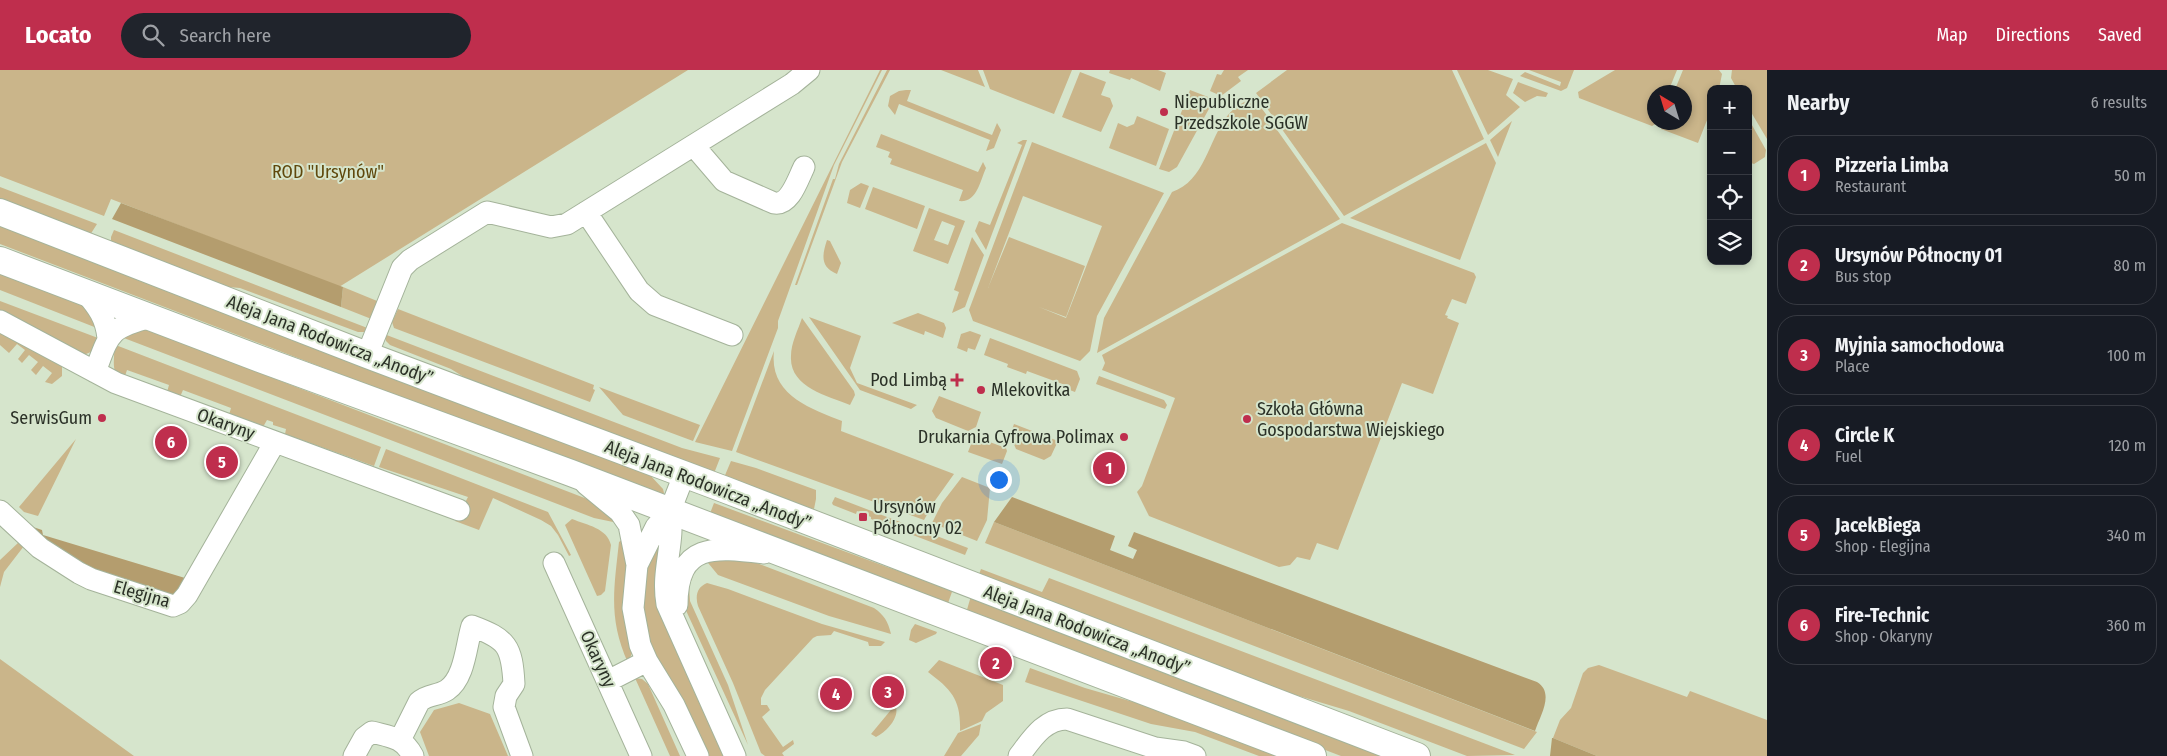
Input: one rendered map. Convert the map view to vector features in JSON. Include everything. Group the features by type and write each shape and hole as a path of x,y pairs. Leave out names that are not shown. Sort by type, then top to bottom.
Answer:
{"main road":[{"name":"Aleja Jana Rodowicza „Anody”","path":"0,212 367,355 1417,756"},
{"name":"Aleja Jana Rodowicza „Anody”","path":"0,260 670,511 1313,756"}],"street":[{"path":"367,355 402,268 410,260 482,213 493,212 551,228 567,224 799,80 809,70"},
{"path":"694,146 724,181 778,204 786,201 804,167"},
{"path":"586,212 639,291 655,305 732,335"},
{"path":"85,292 99,308 106,324 108,338"},
{"path":"95,372 108,338 116,330 126,324 151,317"},
{"name":"Okaryny","path":"0,321 116,383 459,510"},
{"name":"Elegijna","path":"0,511 40,548 78,573 173,606 180,603 187,595 275,442"},
{"path":"574,475 620,512 630,530 637,565 634,616 640,645 674,705 698,756"},
{"path":"637,565 656,527 670,511 684,475"},
{"path":"670,511 673,533 666,566 665,587 669,611 735,756"},
{"path":"676,628 678,581 684,569 697,556 719,548 786,555"},
{"name":"Okaryny","path":"554,564 641,756"},
{"path":"400,740 419,702 423,698 443,693 456,681 472,626 502,640 509,653 514,684 506,696 504,707 522,756"},
{"path":"608,680 647,660"},
{"path":"1018,756 1048,723 1057,719 1067,719 1156,748 1184,752 1195,756"},
{"path":"354,756 364,738 372,732 400,740 408,747 413,756"}],"green space":[{"name":"ROD \"Ursynów\"","path":"0,70 688,70 339,287 111,199 104,216 0,176"},
{"path":"880,70 882,70 834,165 778,321 778,328 732,451 695,442"},
{"path":"887,70 890,70 842,162 797,285 795,285 839,164"},
{"path":"941,70 978,70 985,87"},
{"path":"983,70 1072,70 1054,114 990,89"},
{"path":"1110,70 1158,70 1166,73 1160,91 1131,78 1130,80 1109,73"},
{"path":"1224,70 1248,70 1238,77 1241,81 1221,96 1210,91 1217,74 1221,75"},
{"path":"1287,70 1452,70 1484,139 1344,216 1256,93"},
{"path":"1457,70 1488,70 1513,79 1506,95 1520,107 1488,135"},
{"path":"1529,70 1574,70 1567,88 1561,91 1520,76 1525,72 1560,86 1561,82"},
{"path":"1615,70 1677,70 1671,85 1647,85 1647,124 1579,98 1578,92"},
{"path":"1683,70 1719,70 1722,74 1720,85 1707,85 1707,120 1698,143 1664,130 1692,130 1692,85 1677,85"},
{"path":"1732,70 1767,70 1767,139 1752,114 1752,85 1735,85 1731,78"},
{"path":"1080,72 1106,82 1101,95 1110,98 1113,106 1101,132 1062,117"},
{"path":"1518,82 1548,93 1546,97 1537,96 1525,102 1513,93"},
{"path":"911,90 907,101 992,135 997,123 1001,130 994,148 986,151 990,140 899,104 895,115 888,106 890,96 899,91"},
{"path":"1190,90 1216,100 1210,107 1177,167 1169,172 1159,169"},
{"path":"1253,96 1340,219 1097,353 1104,318 1172,192 1183,187 1192,179 1230,112"},
{"path":"1137,116 1169,129 1156,166 1109,148 1118,123 1127,127 1134,124"},
{"path":"1512,121 1498,157 1490,140"},
{"path":"1752,125 1766,150 1765,157 1752,163"},
{"path":"881,134 978,172 983,162 986,168 974,195 965,201 959,201 963,190 890,164 892,159 888,157 890,152 876,147"},
{"path":"1027,140 986,250 975,231 979,221 990,225 1022,145 1017,143"},
{"path":"1032,142 1164,193 1097,316 1090,351 1080,361 973,321 969,310","holes":["1023,196 1102,226 1066,318 1039,307 1066,317 1085,266 1009,237 988,288"]},
{"path":"1486,143 1496,163 1460,260 1350,218"},
{"path":"861,183 869,186 860,208 847,203 850,190"},
{"path":"0,187 97,224 90,235 0,198"},
{"path":"873,187 925,206 917,229 865,209"},
{"path":"929,208 965,221 948,264 913,251","holes":["942,221 955,226 948,245 934,240"]},
{"path":"1342,223 1474,273 1476,277 1466,304 1452,299 1445,315 1448,316 1447,318 1459,323 1433,394 1402,383 1338,550 1317,543 1310,560 1297,557 1290,565 1279,567 1149,516 1137,492 1142,486 1175,398 1102,370 1105,363 1102,355"},
{"path":"0,225 650,475 663,489 664,493 662,496 604,475 0,244"},
{"path":"114,230 370,329 358,332 240,288 217,286 111,244"},
{"path":"972,237 984,255 965,307 952,313 959,292 954,290"},
{"path":"827,240 830,241 841,263 837,274 831,271 825,264 823,256"},
{"path":"0,274 95,310 102,330 0,290"},
{"path":"343,287 382,303 374,320 341,307"},
{"path":"0,301 98,338 93,351 79,354 0,311"},
{"path":"398,309 594,385 593,389 595,390 590,402 394,328 392,322"},
{"path":"918,313 944,323 946,328 943,338 925,331 924,335 892,323"},
{"path":"809,317 861,336 850,368 857,383 917,405 911,409 860,390"},
{"path":"802,318 854,391 855,395 850,405 811,389 796,375 792,367 791,351"},
{"path":"138,326 595,502 618,523 594,518 116,335"},
{"path":"0,329 62,366 62,376 52,384 45,382 52,373 43,366 36,375 31,370 38,362 29,355 22,363 18,359 25,350 17,344 9,353 0,345"},
{"path":"970,331 981,335 975,350 968,348 967,352 957,348 961,334"},
{"path":"384,334 682,448 720,458 713,476 475,384 451,369 390,345 386,341"},
{"path":"990,338 1077,371 1080,379 1075,392 1067,389 1068,386 1027,371 1026,374 1007,367 1008,364 984,355"},
{"path":"113,344 381,447 374,466 285,434 286,429 273,425 273,422 267,420 263,427 229,415 231,408 183,390 180,397 167,392 169,385 127,370 125,376 115,372"},
{"path":"774,351 774,366 778,379 785,389 805,405 842,421 841,431 954,474 924,520 736,452"},
{"path":"1099,376 1164,400 1167,405 1165,409 1096,384"},
{"path":"599,387 700,425 693,441 623,415"},
{"path":"939,396 981,412 976,427 968,431 936,418 932,411"},
{"path":"1014,424 1058,441 1051,456 1044,460 1016,449 1010,435"},
{"path":"976,437 1006,448 1007,451 1002,464 968,452 973,439"},
{"path":"76,439 38,516 24,512 19,507"},
{"path":"386,449 548,512 571,555 569,556 551,526 493,498 479,530 455,521 468,497 379,467"},
{"path":"731,461 816,490 814,509 770,498 723,480"},
{"path":"962,477 990,488 987,520 977,541 932,523 942,503"},
{"path":"835,497 968,548 965,555 871,519 871,517 857,511 856,514 833,505"},
{"path":"714,503 887,567 953,589 947,606 709,516"},
{"path":"572,519 590,525 601,531 609,539 611,545 605,591 601,595 597,596 565,525"},
{"path":"994,522 1537,732 1524,749 985,543"},
{"path":"627,536 632,653 628,663 617,632 614,603 619,542"},
{"path":"663,541 659,553 726,756 707,756 651,651 642,598 650,551"},
{"path":"19,542 24,546 4,572 0,587 0,560"},
{"path":"704,558 754,562 874,608 885,619 891,634 829,616 718,575"},
{"path":"981,569 1042,592 1049,578 1515,755 1467,756 1349,711 1256,683 978,577"},
{"path":"695,570 689,587 690,601 728,685 748,745 683,604 681,592"},
{"path":"707,583 822,624 885,642 881,646 869,646 868,642 834,631 831,635 817,636 765,690 761,698 761,705 767,705 770,710 762,717 783,747 793,740 794,744 782,753 784,756 765,756 761,753 733,683 698,606 698,592"},
{"path":"971,596 1389,756 1341,756 966,613"},
{"path":"915,624 937,632 916,643 909,640 911,630"},
{"path":"0,659 134,756 0,756"},
{"path":"939,660 1003,685 1003,701 986,713 982,721 960,731 957,703 949,690 928,672"},
{"path":"1599,665 1687,697 1690,691 1767,720 1767,756 1597,756 1553,738 1560,720 1571,708 1583,673 1588,668"},
{"path":"1030,668 1085,688 1168,712 1284,756 1259,756 1195,732 1151,724 1025,682"},
{"path":"635,678 642,679 648,684 680,756 670,756"},
{"path":"459,703 490,714 508,756 429,756 420,732 434,710"},
{"path":"895,705 895,719 888,728 876,737 871,734"},
{"path":"981,724 979,735 961,756 944,756 958,733"}],"shaded area":[{"path":"121,203 343,287 341,307 112,219"},
{"path":"1012,497 1115,536 1110,550 1133,559 1137,550 1128,546 1134,532 1537,682 1545,692 1546,698 1543,712 1535,731 994,522"},
{"path":"30,526 42,530 43,535 185,578 176,600 95,577 27,529"},
{"path":"1553,738 1597,756 1550,756"}],"place":[{"name":"Niepubliczne Przedszkole SGGW","path":"1164,112"},
{"name":"Pod Limbą","path":"957,380"},
{"name":"Mlekovitka","path":"981,390"},
{"name":"SerwisGum","path":"102,418"},
{"name":"Szkoła Główna Gospodarstwa Wiejskiego","path":"1247,419"},
{"name":"Drukarnia Cyfrowa Polimax","path":"1124,437"},
{"name":"Fire-Technic","path":"171,442"},
{"name":"JacekBiega","path":"222,462"},
{"name":"Pizzeria Limba","path":"1109,468"},
{"name":"Ursynów Północny 02","path":"863,517"},
{"name":"Ursynów Północny 01","path":"996,663"},
{"name":"Myjnia samochodowa","path":"888,692"},
{"name":"Circle K","path":"836,694"}]}
